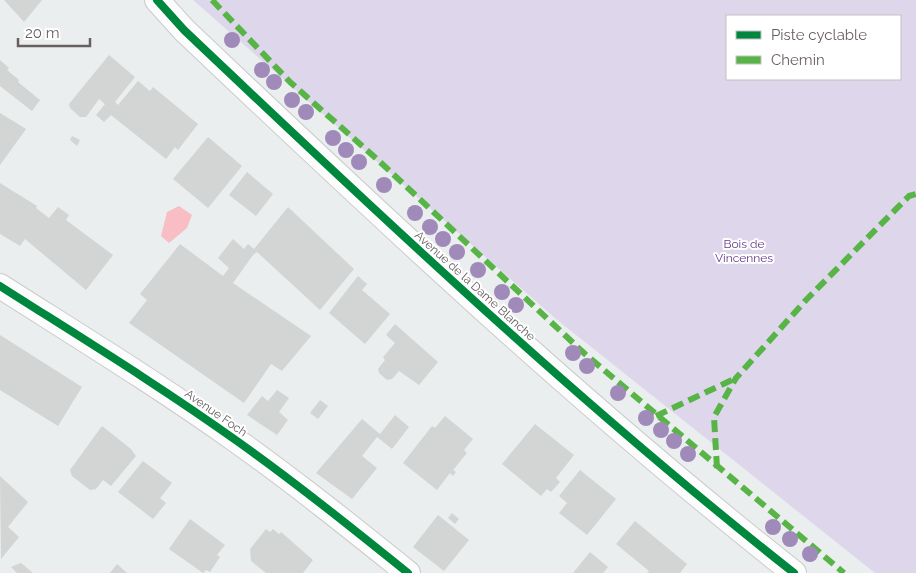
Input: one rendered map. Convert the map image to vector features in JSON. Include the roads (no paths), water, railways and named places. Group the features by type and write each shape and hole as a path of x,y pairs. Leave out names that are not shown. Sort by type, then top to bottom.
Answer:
{"street":[{"name":"Avenue de la Dame Blanche","path":"156,0 190,36 428,260 575,389 794,573"},
{"name":"Avenue Foch","path":"0,286 154,384 237,441 323,505 408,573"}],"park label":[{"name":"Bois de Vincennes","path":"744,251"}]}
